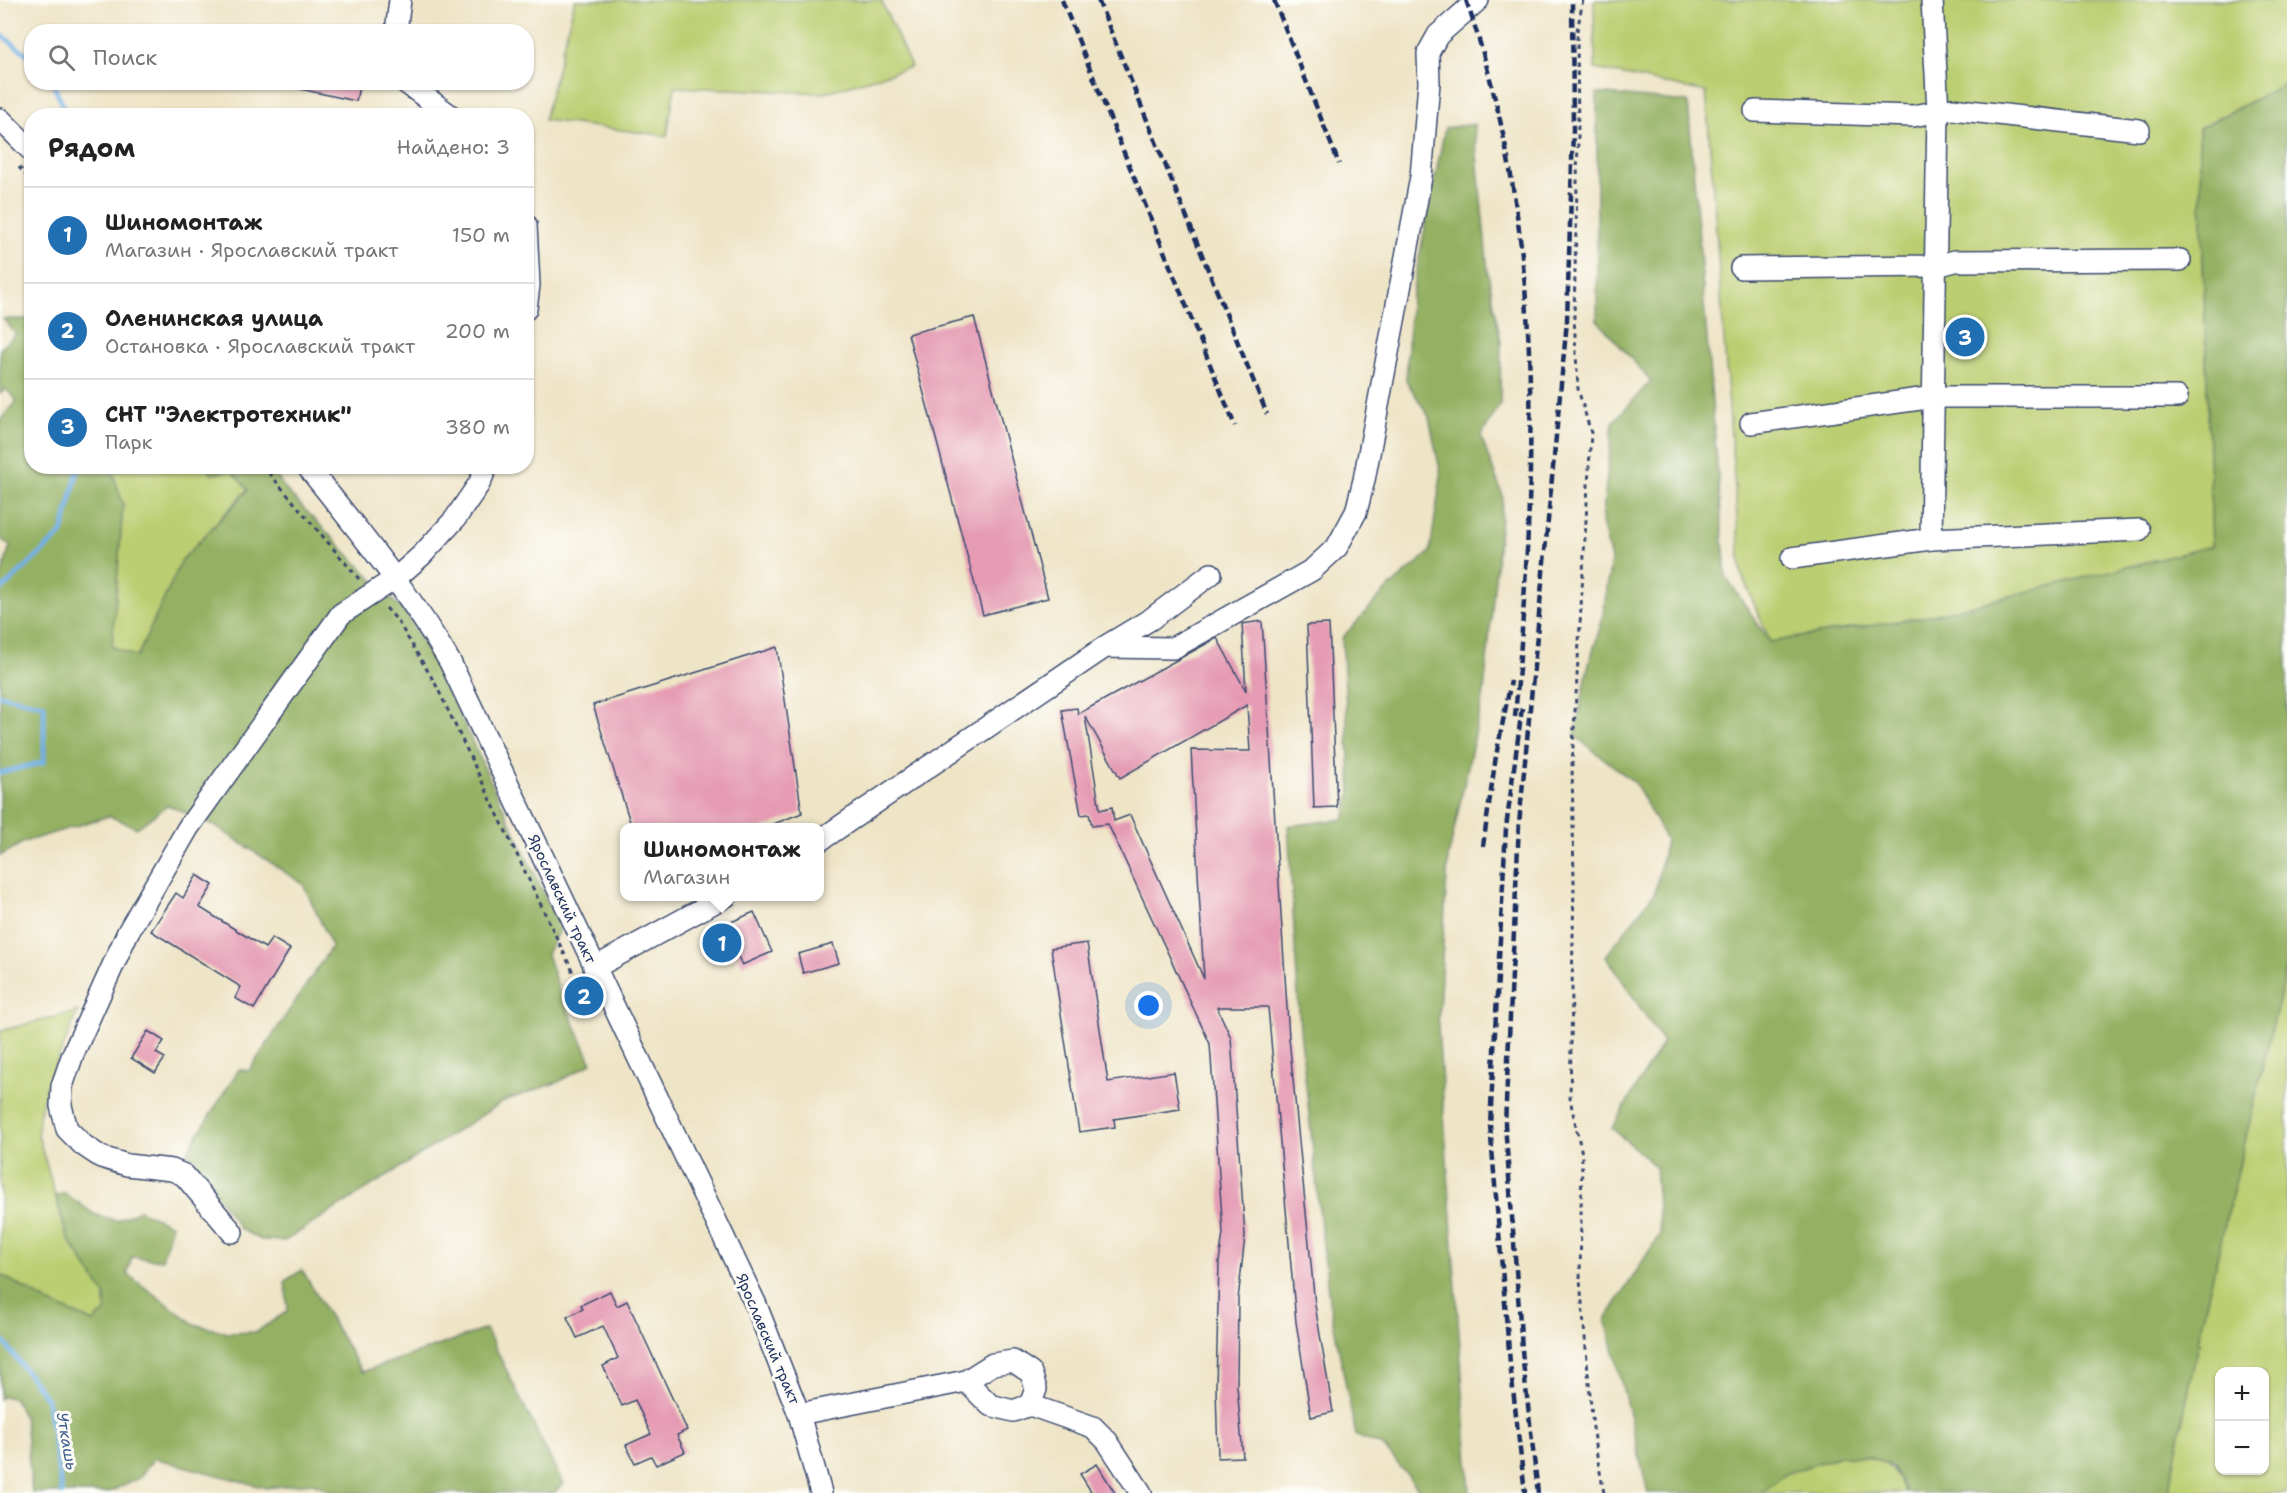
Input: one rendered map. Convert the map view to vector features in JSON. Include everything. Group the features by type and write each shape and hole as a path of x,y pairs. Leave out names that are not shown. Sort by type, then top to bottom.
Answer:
{"street":[{"path":"397,24 400,0"},
{"path":"1105,646 1173,648 1312,570 1337,547 1356,512 1364,480 1417,200 1429,83 1428,53 1438,35 1478,0"},
{"path":"1931,539 1938,111 1932,0"},
{"path":"416,90 440,108"},
{"path":"1755,111 1913,116 1953,109 2139,130"},
{"path":"0,119 24,143"},
{"path":"1741,268 1936,266 1955,261 2180,260"},
{"path":"1751,423 1934,397 2176,397"},
{"name":"Ярославский тракт","path":"313,474 396,578 450,662 756,1305 800,1414 821,1493"},
{"path":"232,1232 184,1175 172,1170 127,1165 101,1157 83,1145 68,1130 62,1106 62,1086 73,1054 128,932 188,828 341,614 396,578 422,555 455,519 483,474"},
{"path":"1792,558 1931,539 2139,530"},
{"path":"824,838 1105,646 1151,619 1211,574"},
{"path":"594,968 719,901"},
{"path":"800,1414 966,1382 993,1364 1013,1361 1031,1373 1036,1389 1030,1405"},
{"path":"966,1382 990,1405 1013,1411 1030,1405 1093,1427 1107,1441 1141,1493"}],"path":[{"path":"1583,0 1577,31 1578,138 1574,317 1578,389 1591,433 1572,764 1574,883 1570,1100 1582,1154 1580,1280 1594,1440 1604,1493"},
{"path":"270,474 371,593 397,620 435,683 572,969 574,988 582,1002 600,1018"}],"green space":[{"path":"575,0 881,0 911,67 823,93 675,87 667,136 544,120"},
{"path":"1594,0 2287,0 2287,83 2199,128 2212,546 1929,616 1770,642 1741,573 1706,92 1595,69"},
{"path":"2287,83 2287,966 2205,1308 2168,1493 1907,1493 1891,1466 1871,1457 1840,1456 1787,1473 1761,1493 1648,1493 1606,1319 1660,1234 1655,1166 1612,1128 1663,1042 1606,956 1655,892 1666,840 1635,783 1575,736 1588,667 1602,621 1611,560 1602,522 1613,422 1651,381 1597,320 1597,93 1688,102 1726,577 1770,642 1929,616 2212,546 2199,128"},
{"path":"1474,124 1488,272 1501,343 1500,404 1481,437 1503,496 1484,693 1448,858 1438,1027 1470,1493 1422,1493 1383,1446 1356,1436 1329,1301 1300,1030 1288,826 1344,819 1351,792 1342,638 1383,593 1430,552 1441,475 1429,417 1406,380 1411,298 1445,128"},
{"path":"3,319 24,319 24,474 113,474 123,504 112,647 137,657 182,560 248,490 234,474 275,474 287,491 407,615 438,669 560,928 547,954 559,991 592,1063 558,1082 504,1101 285,1241 261,1240 240,1229 187,1152 239,1069 249,1071 332,946 303,884 217,827 168,805 137,828 109,816 24,842 0,856 0,581 10,546 0,538 0,420 17,401 6,389 0,394 0,349 16,334"},
{"path":"113,474 235,474 248,489 182,560 137,658 112,646 123,504"},
{"path":"2287,966 2287,1493 2168,1493 2205,1308"},
{"path":"78,1011 46,1088 39,1116 38,1135 67,1237 105,1295 106,1311 94,1322 48,1303 0,1274 0,1031"},
{"path":"65,1193 94,1214 117,1221 139,1210 172,1225 162,1260 132,1257 127,1274 194,1324 228,1333 256,1332 288,1311 285,1281 302,1270 362,1372 486,1329 563,1484 554,1493 336,1493 313,1483 266,1488 154,1458 139,1478 107,1493 32,1493 25,1421 15,1399 3,1396 0,1399 0,1274 48,1302 93,1322 106,1311 105,1295 67,1237 56,1196"},
{"path":"1840,1456 1865,1457 1881,1461 1893,1472 1907,1493 1761,1493 1787,1473"}],"building":[{"path":"305,90 358,90 356,101"},
{"path":"974,317 1048,598 983,615 908,334"},
{"path":"1262,621 1289,1038 1315,1305 1333,1412 1311,1417 1296,1322 1268,1007 1217,1007 1231,1038 1245,1236 1238,1300 1237,1386 1243,1457 1218,1458 1216,1388 1219,1262 1223,1233 1210,1044 1108,824 1092,826 1089,814 1081,815 1062,710 1077,708 1078,714 1217,638 1246,691 1242,624","holes":["1247,705 1250,751 1191,750 1204,979 1130,815 1114,821 1112,807 1100,810 1085,716 1120,778"]},
{"path":"1329,624 1337,807 1314,808 1307,625"},
{"path":"777,647 802,813 776,823 630,823 593,705"},
{"path":"197,875 213,885 199,907 265,948 272,938 290,949 254,1009 235,998 241,987 151,931 176,893 183,898"},
{"path":"754,912 772,952 742,965 732,943 716,950 708,932"},
{"path":"1087,943 1108,1082 1174,1072 1180,1109 1114,1119 1115,1127 1079,1132 1051,948"},
{"path":"833,944 839,963 803,973 798,954"},
{"path":"148,1031 164,1041 156,1053 165,1058 155,1073 131,1058"},
{"path":"610,1291 617,1306 627,1301 687,1430 677,1435 685,1452 656,1465 651,1456 635,1463 626,1445 651,1434 635,1400 622,1406 603,1366 618,1358 603,1326 577,1338 567,1317 583,1309 581,1305"},
{"path":"1097,1464 1115,1493 1092,1493 1080,1474"}],"waterway":[{"name":"Уткашь","path":"0,34 24,52"},
{"name":"Уткашь","path":"56,90 64,108"},
{"name":"Уткашь","path":"0,591 62,533 77,474"},
{"name":"Уткашь","path":"0,695 44,705 44,762 0,773"},
{"name":"Уткашь","path":"0,1337 47,1399 62,1493"}],"railway":[{"path":"1062,0 1235,426"},
{"path":"1098,0 1267,414"},
{"path":"1274,0 1339,164"},
{"path":"1466,0 1493,89 1511,177 1523,266 1529,355 1530,445 1528,535 1515,717"},
{"path":"1538,1493 1523,1362 1505,1124 1519,824 1567,321 1573,129 1572,0"},
{"path":"1483,846 1496,756 1511,681"},
{"path":"1522,708 1506,828 1490,1125 1510,1363 1525,1493"}],"place":[{"name":"СНТ \"Электротехник\"","path":"1965,337"},
{"name":"Шиномонтаж","path":"722,943"},
{"name":"Оленинская улица","path":"584,996"}]}
